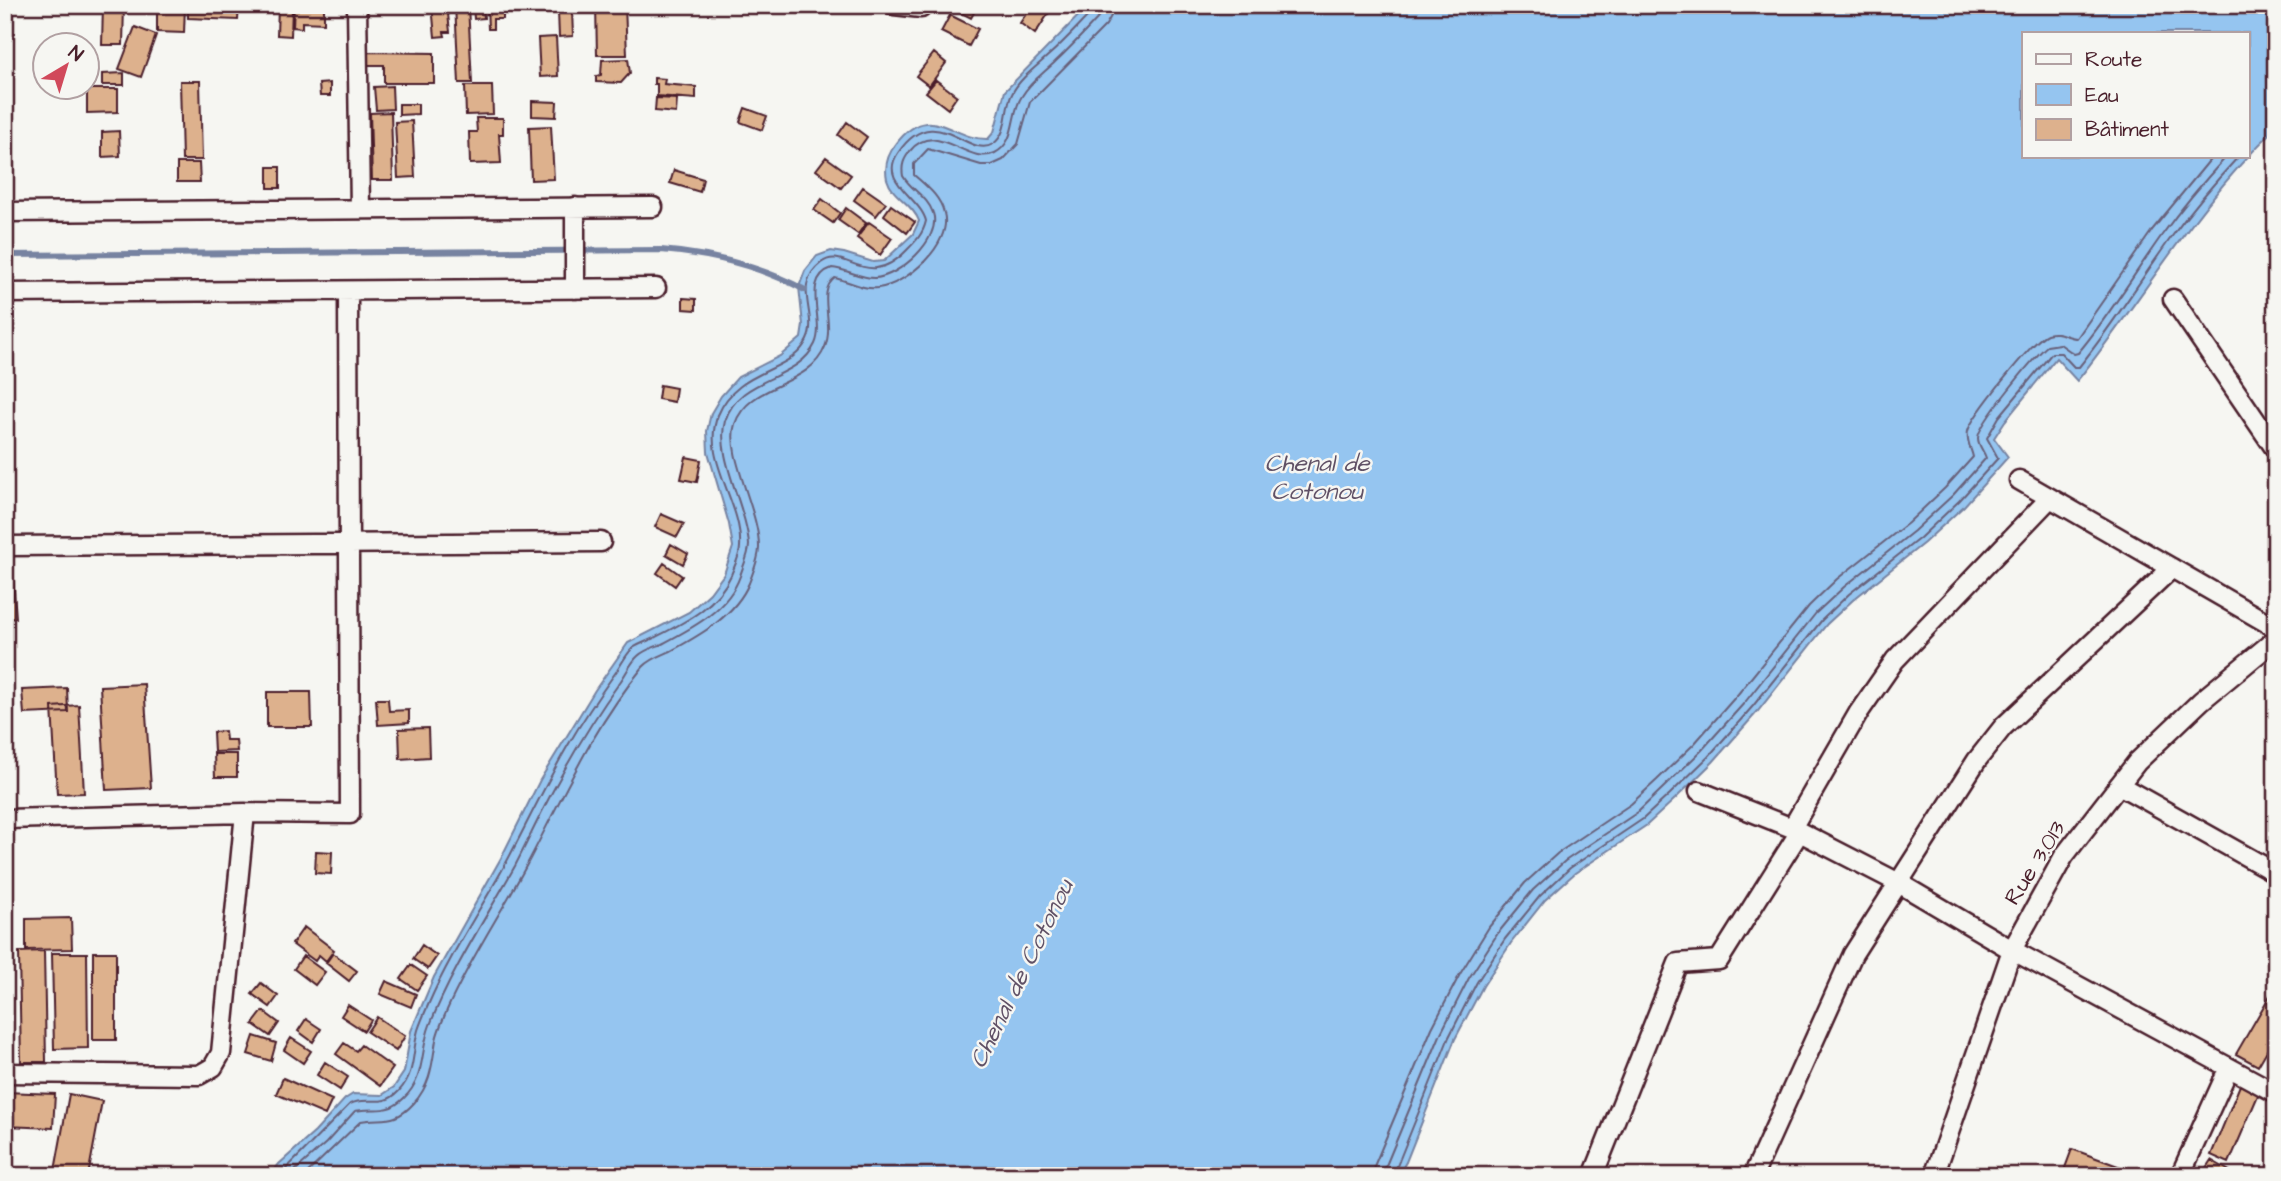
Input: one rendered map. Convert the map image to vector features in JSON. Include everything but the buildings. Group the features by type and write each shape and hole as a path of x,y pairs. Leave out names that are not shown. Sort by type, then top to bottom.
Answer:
{"street":[{"path":"357,5 360,209"},
{"path":"894,5 921,9"},
{"path":"575,207 575,289"},
{"path":"5,212 653,207"},
{"path":"5,293 656,288"},
{"path":"5,818 245,813 350,814 348,291"},
{"path":"2173,299 2276,450"},
{"path":"2019,480 2276,628"},
{"path":"1593,1176 1678,963 1719,960 1796,830 1859,712 1895,660 2050,498"},
{"path":"5,546 601,542"},
{"path":"1753,1176 1853,954 1977,760 2003,727 2172,568"},
{"name":"Rue 3.013","path":"1934,1176 2012,950 2064,856 2119,785 2162,736 2276,639"},
{"path":"2119,785 2276,873"},
{"path":"1699,791 1796,830 1897,882 2012,950 2276,1093"},
{"path":"5,1073 199,1075 213,1067 221,1053 245,813"},
{"path":"2180,1176 2229,1068"}],"water":[{"name":"Chenal de Cotonou","path":"1089,5 2276,5 2276,128 2250,155 2250,32 2022,32 2022,158 2247,158 2196,219 2077,381 2056,358 1994,438 2008,457 1964,506 1827,624 1758,711 1713,762 1675,799 1647,825 1575,873 1545,900 1511,943 1483,986 1455,1039 1398,1176 270,1176 345,1099 353,1094 382,1095 394,1087 404,1072 411,1031 434,977 501,858 540,780 595,690 628,643 689,612 710,593 724,574 733,547 708,452 707,431 711,413 721,396 738,377 780,356 801,338 803,325 799,287 805,271 817,256 831,251 873,262 884,261 913,234 919,221 893,191 886,174 886,164 893,148 908,131 920,124 930,123 975,138 988,139 994,132 1005,91"}],"waterway":[{"path":"5,255 661,250 735,262 771,274 805,290"}]}
